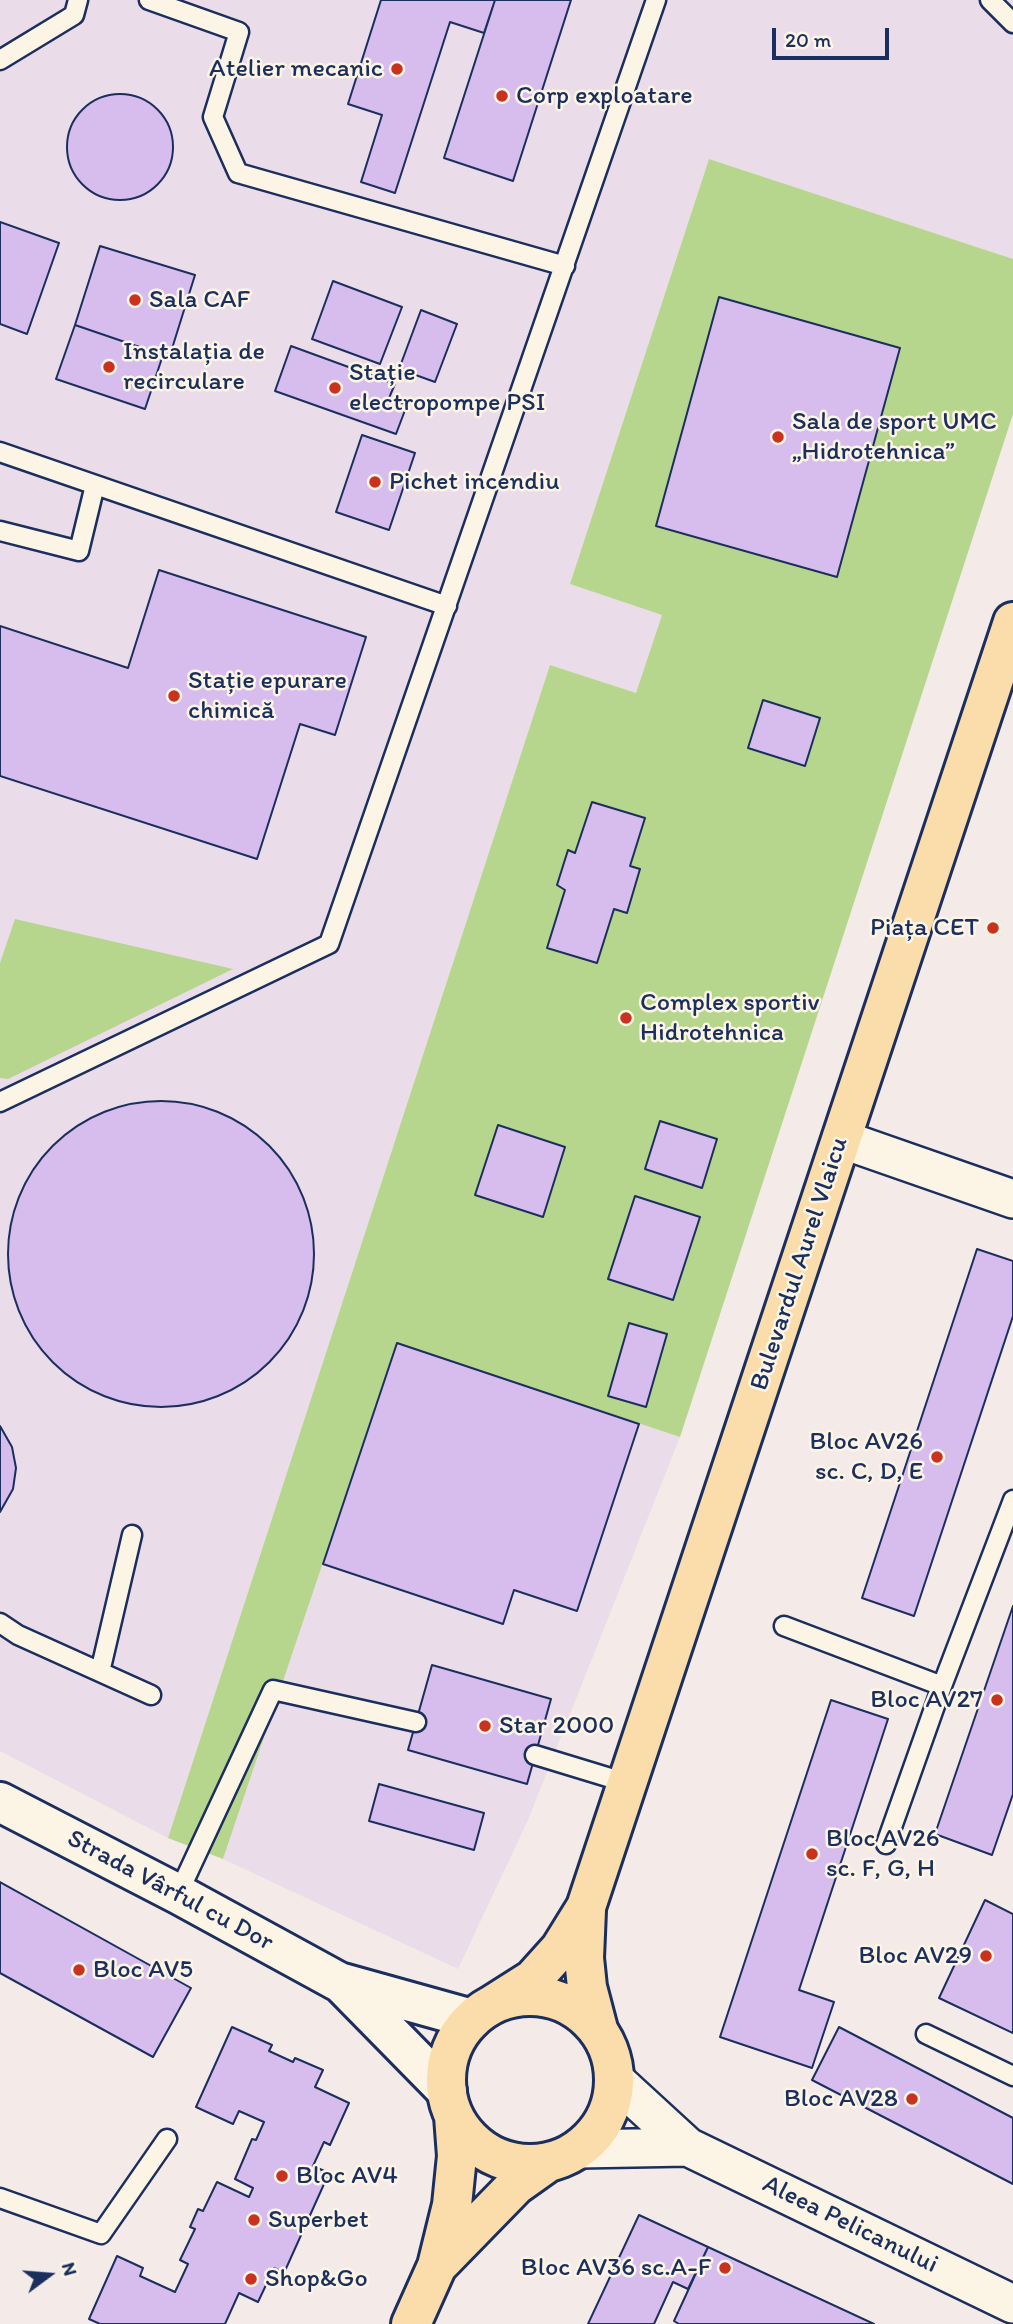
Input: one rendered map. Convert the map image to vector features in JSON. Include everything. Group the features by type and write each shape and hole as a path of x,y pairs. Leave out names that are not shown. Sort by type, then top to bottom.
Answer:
{"main road":[{"name":"Bulevardul Aurel Vlaicu","path":"482,2012 533,1979 560,1949 586,1907 1013,622"},
{"name":"Bulevardul Aurel Vlaicu","path":"586,1907 584,1958 587,1987 598,2029"},
{"path":"411,2324 437,2266 452,2205 457,2156 448,2065 456,2040 482,2012 519,1997 549,1998 576,2009 598,2029 610,2053 615,2080 610,2107 598,2130 508,2192 437,2266"},
{"path":"451,2103 470,2139 492,2155 519,2164 563,2156"}],"street":[{"path":"841,1139 1013,1199"},
{"name":"Strada Vârful cu Dor","path":"0,1802 340,1982 482,2012"},
{"name":"Strada Vârful cu Dor","path":"340,1982 451,2103"},
{"name":"Aleea Pelicanului","path":"615,2080 688,2147 1013,2304"},
{"name":"Aleea Pelicanului","path":"563,2156 688,2147"}],"lane":[{"path":"0,60 74,15 78,0"},
{"path":"149,0 239,32 213,117 238,173 565,266"},
{"path":"0,1102 329,944 656,0"},
{"path":"990,0 1013,23"},
{"path":"0,452 447,607"},
{"path":"0,531 79,551 95,485"},
{"path":"886,1844 1013,1500"},
{"path":"100,1672 132,1535"},
{"path":"0,1623 18,1635 151,1695"},
{"path":"783,1626 943,1686"},
{"path":"178,1894 273,1690 416,1722"},
{"path":"535,1755 627,1783"},
{"path":"926,2034 1013,2076"},
{"path":"0,2198 101,2234 167,2139"}],"shaded area":[{"path":"0,0 1013,0 1013,259 709,159 570,584 662,615 636,693 550,665 168,1838 0,1751"},
{"path":"397,1343 680,1437 528,1820 458,1969 223,1859"}],"green space":[{"name":"Complex sportiv Hidrotehnica","path":"709,159 1013,259 1013,414 680,1437 397,1343 223,1859 168,1838 550,665 636,693 662,615 570,584"},
{"path":"15,919 233,969 8,1079 0,1078 0,963"}],"building":[{"name":"Atelier mecanic","path":"381,0 495,0 484,33 450,22 395,193 361,182 382,115 348,104"},
{"name":"Corp exploatare","path":"495,0 571,0 513,181 444,158"},
{"path":"120,94 140,98 157,110 169,127 173,147 169,167 157,184 140,196 120,200 100,196 83,184 71,167 67,147 71,127 83,110 100,98"},
{"path":"0,222 59,243 27,334 0,324"},
{"name":"Sala CAF","path":"100,246 195,275 170,355 163,355 75,325"},
{"path":"333,281 402,307 380,364 312,339"},
{"name":"Sala de sport UMC „Hidrotehnica”","path":"719,297 900,348 837,577 656,526"},
{"path":"421,310 457,324 435,382 399,369"},
{"name":"Instalația de recirculare","path":"75,325 163,355 145,409 56,379"},
{"name":"Stație electropompe PSI","path":"291,346 395,384 389,398 407,405 396,434 275,391"},
{"name":"Pichet incendiu","path":"362,435 415,453 389,530 336,512"},
{"name":"Stație epurare chimică","path":"159,570 366,637 335,735 300,724 257,859 0,776 0,626 128,668"},
{"path":"763,700 820,718 805,766 748,748"},
{"path":"592,802 645,818 630,866 640,869 627,913 614,909 597,963 547,948 565,890 557,885 568,850 575,853"},
{"path":"161,1101 191,1104 219,1113 246,1127 269,1146 288,1169 302,1196 311,1224 314,1254 311,1284 302,1312 288,1339 269,1362 246,1381 219,1395 191,1404 161,1407 131,1404 103,1395 76,1381 53,1362 34,1339 20,1312 11,1284 8,1254 11,1224 20,1196 34,1169 53,1146 76,1127 103,1113 131,1104"},
{"path":"660,1121 717,1139 702,1188 645,1169"},
{"path":"498,1125 565,1147 543,1217 475,1195"},
{"path":"635,1196 700,1217 673,1300 608,1279"},
{"name":"Bloc AV26 sc. C, D, E","path":"977,1249 1013,1261 1013,1316 914,1616 862,1598"},
{"path":"629,1323 667,1334 646,1407 608,1396"},
{"path":"397,1343 639,1424 577,1611 514,1590 503,1624 323,1564"},
{"path":"0,1426 12,1447 16,1468 13,1489 0,1512"},
{"name":"Bloc AV27","path":"1013,1606 1013,1794 992,1855 935,1834"},
{"path":"432,1665 551,1699 527,1784 408,1750"},
{"name":"Bloc AV26 sc. F, G, H","path":"831,1700 888,1719 799,1990 834,2002 812,2068 720,2037"},
{"path":"379,1784 484,1813 474,1850 369,1821"},
{"name":"Bloc AV5","path":"0,1882 191,1988 153,2057 0,1973"},
{"name":"Bloc AV29","path":"985,1900 1013,1914 1013,2033 939,1998"},
{"name":"Bloc AV4","path":"232,2027 272,2045 269,2051 293,2062 295,2058 323,2070 315,2087 349,2103 330,2145 324,2142 313,2166 329,2173 284,2273 274,2268 258,2302 239,2293 225,2324 100,2324 89,2319 117,2256 143,2268 140,2276 175,2292 188,2264 180,2260 195,2229 190,2227 198,2209 203,2211 217,2182 249,2197 253,2188 235,2179 252,2139 256,2140 264,2122 239,2111 233,2124 196,2107"},
{"name":"Bloc AV28","path":"839,2027 1013,2118 1013,2184 812,2080"},
{"path":"639,2215 708,2247 688,2289 673,2282 654,2324 588,2324"},
{"name":"Bloc AV36 sc.A-F","path":"708,2247 874,2324 679,2324 674,2321"}],"place":[{"name":"Atelier mecanic","path":"397,69"},
{"name":"Corp exploatare","path":"502,96"},
{"name":"Sala CAF","path":"135,300"},
{"name":"Instalația de recirculare","path":"109,367"},
{"name":"Stație electropompe PSI","path":"335,388"},
{"name":"Sala de sport UMC „Hidrotehnica”","path":"778,437"},
{"name":"Pichet incendiu","path":"375,482"},
{"name":"Stație epurare chimică","path":"174,696"},
{"name":"Piața CET","path":"993,928"},
{"name":"Complex sportiv Hidrotehnica","path":"626,1018"},
{"name":"Bloc AV26 sc. C, D, E","path":"937,1457"},
{"name":"Bloc AV27","path":"997,1700"},
{"name":"Star 2000","path":"485,1726"},
{"name":"Bloc AV26 sc. F, G, H","path":"812,1854"},
{"name":"Bloc AV29","path":"986,1956"},
{"name":"Bloc AV5","path":"79,1970"},
{"name":"Bloc AV28","path":"912,2099"},
{"name":"Bloc AV4","path":"282,2176"},
{"name":"Superbet","path":"254,2220"},
{"name":"Bloc AV36 sc.A-F","path":"725,2268"},
{"name":"Shop&Go","path":"251,2279"}]}
